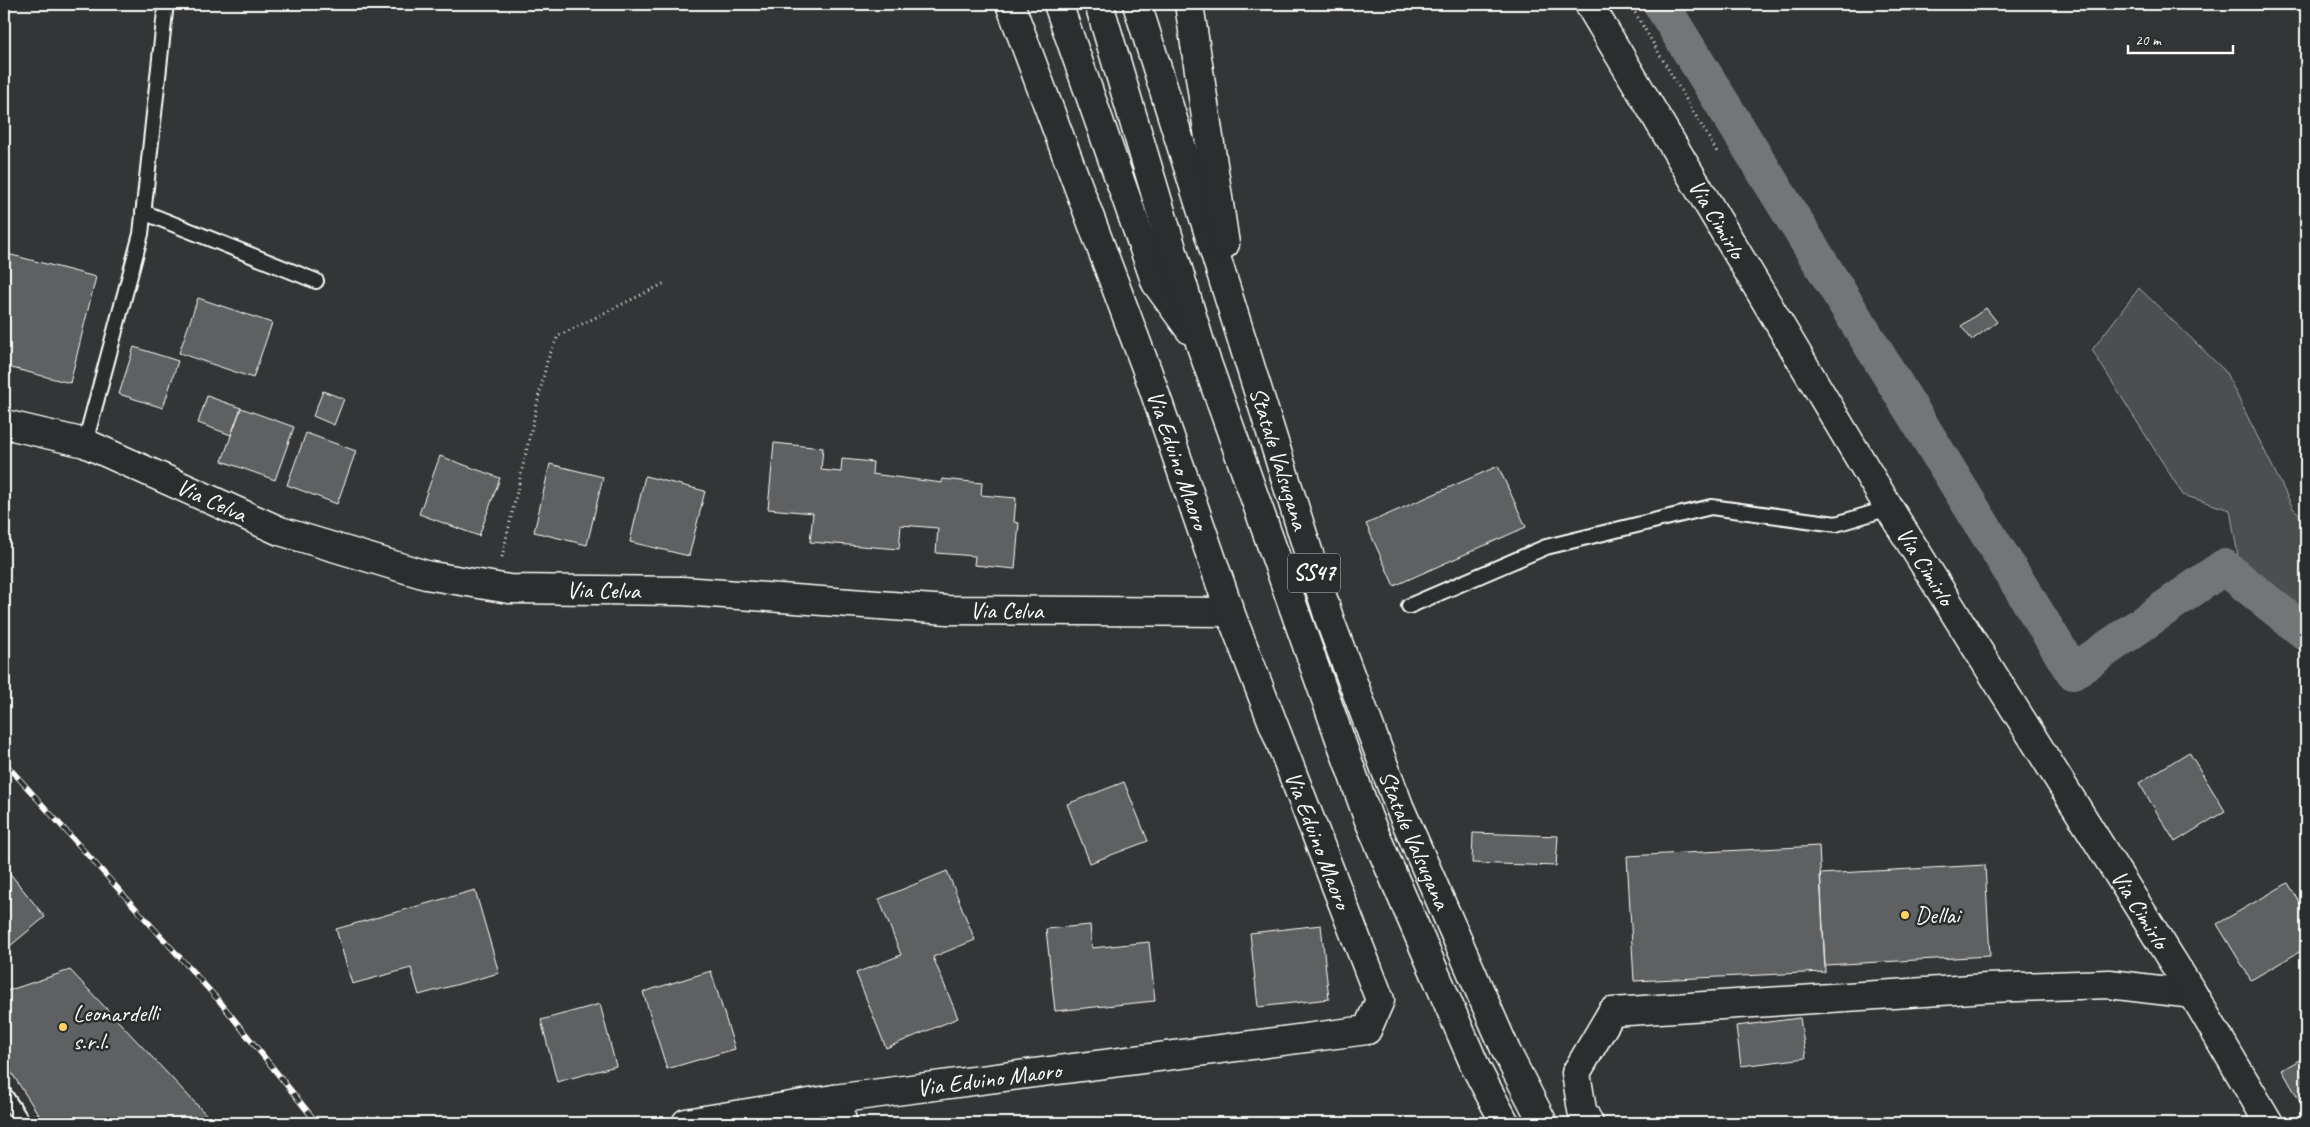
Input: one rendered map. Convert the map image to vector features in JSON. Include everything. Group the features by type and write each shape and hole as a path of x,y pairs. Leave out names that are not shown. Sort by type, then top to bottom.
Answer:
{"main road":[{"name":"Via Eduino Maoro","path":"686,1123 839,1111 1367,1030 1380,1000 1230,612 1148,373 1010,4"},
{"path":"1058,4 1156,284 1202,346"},
{"name":"Statale Valsugana","path":"1099,4 1202,346 1368,818 1476,1068 1505,1123"},
{"name":"Statale Valsugana","path":"1137,4 1238,334 1329,618 1399,806 1506,1051 1543,1123"},
{"path":"1189,4 1238,334"},
{"name":"Via Cimirlo","path":"1589,4 1889,508 2193,994 2269,1123"},
{"name":"Via Celva","path":"4,424 85,443 280,531 426,574 495,587 510,589 682,591 948,610 1230,612"},
{"path":"1589,1123 1582,1110 1576,1073 1612,1012 2015,987 2108,984 2193,994"}],"lane":[{"path":"85,443 141,234 165,12"},
{"path":"143,212 316,281"},
{"path":"1409,606 1546,547 1711,507 1836,524 1889,508"},
{"path":"4,1094 23,1123"}],"path":[{"path":"495,587 547,361 558,336 665,283"}],"shaded area":[{"path":"2139,288 2225,371 2293,508 2306,520 2306,632 2242,580 2230,510 2183,495 2092,350"}],"building":[{"path":"4,253 96,277 70,383 4,366"},
{"path":"198,298 272,323 253,378 179,353"},
{"path":"1986,308 1997,322 1972,340 1961,326"},
{"path":"134,347 178,361 163,408 119,394"},
{"path":"323,391 344,399 334,425 313,416"},
{"path":"207,396 241,408 231,435 198,423"},
{"path":"241,408 294,427 275,480 222,461"},
{"path":"306,433 356,451 337,504 287,485"},
{"path":"774,443 823,448 821,470 841,472 842,459 873,462 872,474 942,483 942,479 982,483 981,495 1016,498 1014,522 1019,523 1015,569 974,565 975,556 936,553 938,528 901,525 899,549 810,542 813,513 768,509"},
{"path":"440,456 500,478 479,536 419,514"},
{"path":"550,464 603,477 587,545 534,532"},
{"path":"1498,466 1526,527 1394,586 1366,524"},
{"path":"645,476 705,491 689,556 630,542"},
{"path":"2189,752 2225,811 2175,842 2139,783"},
{"path":"1124,782 1148,841 1090,863 1067,804"},
{"path":"1473,833 1558,836 1556,866 1472,863"},
{"path":"1819,846 1825,972 1634,981 1627,856"},
{"name":"Dellai","path":"1985,865 1990,956 1825,965 1820,874"},
{"path":"4,866 45,917 4,951"},
{"path":"947,871 975,940 933,957 958,1018 886,1048 856,973 901,955 879,899"},
{"path":"2288,883 2306,913 2306,948 2251,980 2217,924"},
{"path":"475,890 499,973 419,995 411,968 352,984 336,929"},
{"path":"1090,925 1092,948 1149,942 1155,1001 1055,1011 1046,929"},
{"path":"1321,925 1329,999 1258,1007 1250,933"},
{"name":"Leonardelli s.r.l.","path":"70,970 214,1123 44,1123 4,1061 4,992"},
{"path":"711,971 735,1049 667,1069 643,992"},
{"path":"600,1004 616,1066 557,1082 541,1020"},
{"path":"1800,1018 1806,1058 1741,1066 1736,1026"},
{"path":"2306,1056 2306,1112 2282,1070"}],"waterway":[{"path":"1661,4 2073,672 2224,567 2306,633"}],"railway":[{"path":"4,762 221,1003 317,1123"}],"place":[{"name":"Dellai","path":"1905,915"},
{"name":"Leonardelli s.r.l.","path":"63,1027"}]}
